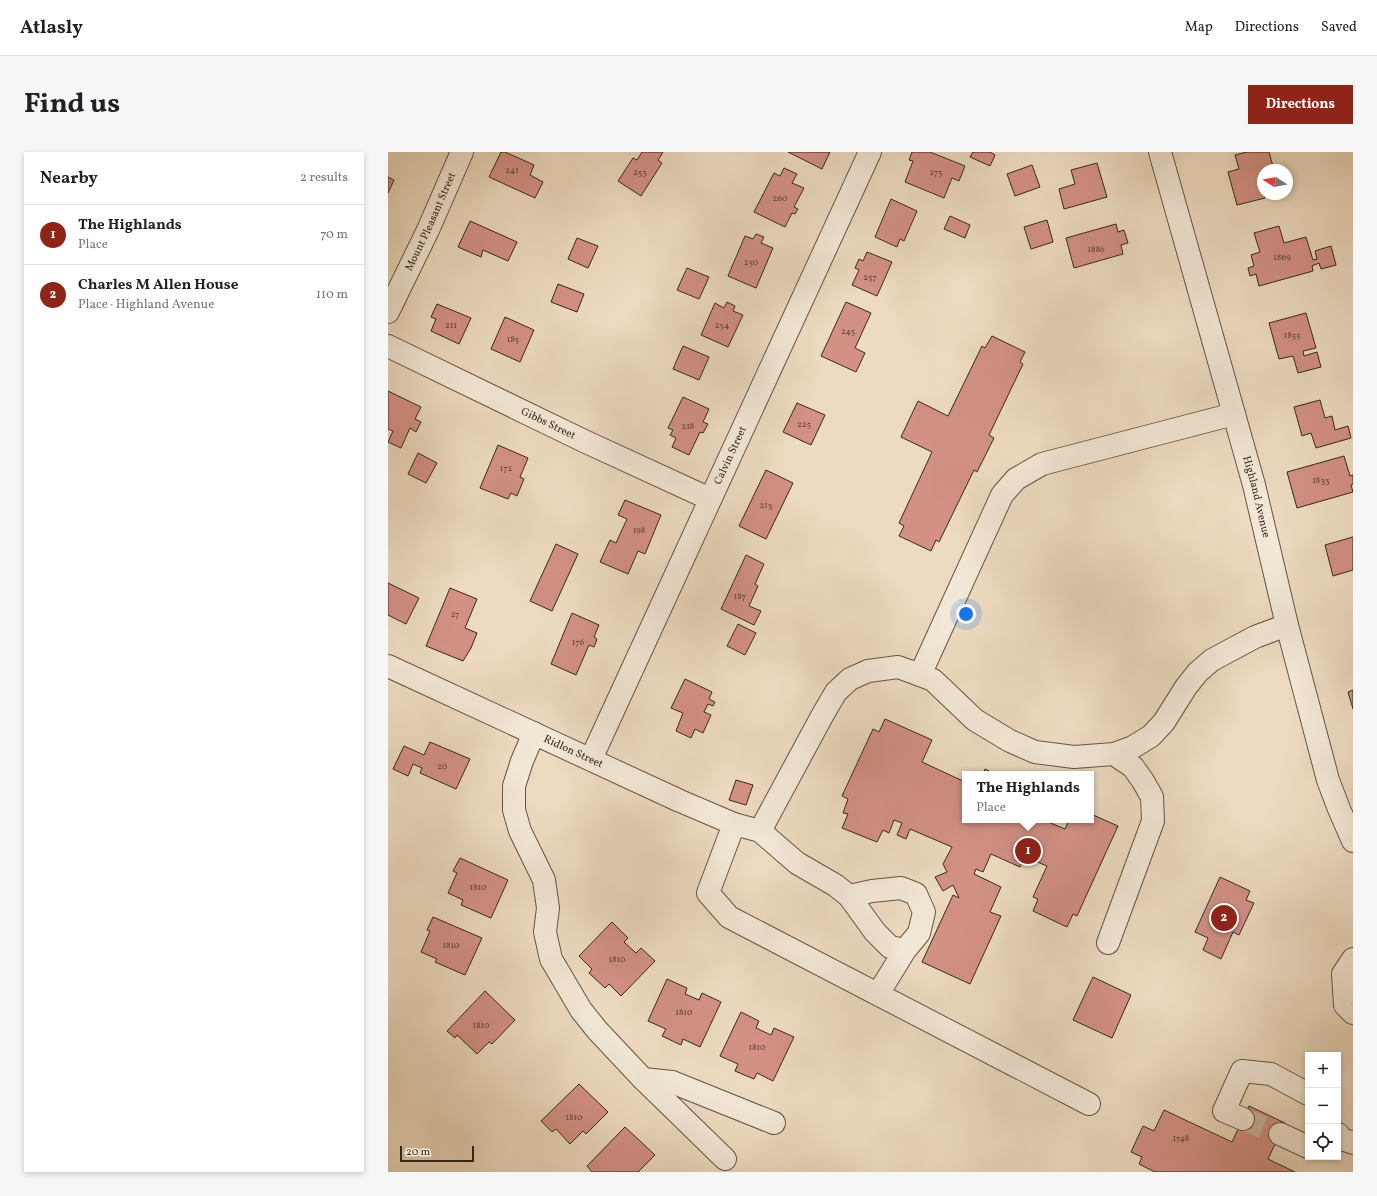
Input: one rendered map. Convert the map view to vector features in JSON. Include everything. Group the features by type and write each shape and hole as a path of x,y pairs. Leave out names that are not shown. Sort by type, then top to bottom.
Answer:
{"street":[{"name":"Mount Pleasant Street","path":"388,312 462,152"},
{"name":"Calvin Street","path":"591,759 870,152"},
{"name":"Highland Avenue","path":"1160,152 1254,485 1287,625 1328,780 1353,841"},
{"name":"Gibbs Street","path":"388,346 584,441 710,499"},
{"path":"920,675 1002,496 1016,479 1042,464 1234,414"},
{"path":"905,950 890,947 875,932 849,896 835,884 797,863 760,831 836,692 850,679 868,672 898,667 933,680 975,720 1010,741 1035,752 1074,757 1114,754 1133,748 1151,736 1164,722 1186,687 1198,672 1212,660 1255,637 1287,625"},
{"name":"Ridlon Street","path":"388,666 591,759 621,775 734,824 760,831"},
{"path":"534,733 522,761 514,786 514,810 520,831 544,880 548,908 545,932 551,959 581,1010 597,1030 725,1159"},
{"path":"1108,943 1153,821 1152,796 1133,767 1114,754"},
{"path":"734,824 708,894 729,917 1089,1104"},
{"path":"849,896 872,891 901,888 916,894 924,912 919,933 905,950 878,994"},
{"path":"1353,960 1343,974 1345,1005 1353,1013"},
{"path":"1243,1119 1224,1111 1242,1071 1271,1074 1305,1092"},
{"path":"643,1078 672,1082 774,1122"},
{"path":"1280,1134 1305,1146"}],"building":[{"path":"501,152 505,152 534,165 530,175 543,182 535,198 489,177"},
{"path":"642,152 663,152 658,160 662,163 641,196 618,181 633,158 637,160"},
{"path":"788,152 830,152 822,169"},
{"path":"912,152 930,152 965,166 959,181 952,178 944,198 905,182 913,161 909,160"},
{"path":"973,152 990,152 995,155 990,166 970,157"},
{"path":"1247,152 1269,152 1272,164 1257,164 1257,200 1237,205 1228,172 1239,169 1235,155"},
{"path":"1097,163 1107,197 1064,209 1059,189 1075,184 1071,170"},
{"path":"1032,165 1040,187 1015,196 1007,174"},
{"path":"784,168 797,174 792,183 804,188 794,207 798,209 795,214 792,213 785,227 754,212 774,173 780,176"},
{"path":"388,177 394,180 388,193"},
{"path":"891,199 917,211 904,241 900,239 897,247 875,237"},
{"path":"950,216 970,225 965,238 944,229"},
{"path":"1047,220 1053,242 1031,249 1024,227"},
{"path":"470,221 517,242 508,261 483,250 481,257 458,247"},
{"path":"1116,224 1118,232 1124,230 1128,243 1121,245 1123,254 1074,268 1066,238"},
{"path":"1279,226 1284,243 1306,237 1313,260 1317,259 1315,251 1331,246 1336,265 1321,269 1319,263 1312,266 1313,271 1259,286 1256,274 1250,276 1248,268 1254,266 1251,255 1260,252 1254,233"},
{"path":"756,234 764,237 761,243 773,248 756,288 728,276 745,236 753,239"},
{"path":"577,238 598,246 588,268 568,259"},
{"path":"867,252 892,262 877,296 852,285 859,270 855,268 859,259 863,261"},
{"path":"687,268 709,277 699,299 677,290"},
{"path":"558,284 584,294 577,312 551,302"},
{"path":"727,302 735,306 733,311 743,315 728,347 701,335 715,303 724,308"},
{"path":"846,302 871,313 855,348 865,353 856,372 821,356"},
{"path":"437,304 471,318 459,344 431,331 436,319 431,317"},
{"path":"1306,313 1316,348 1303,351 1304,356 1317,352 1321,367 1298,373 1293,356 1279,359 1269,323"},
{"path":"505,317 534,330 520,362 491,349"},
{"path":"992,336 1025,352 1020,362 1023,364 989,435 994,438 977,472 974,470 939,542 936,540 931,551 899,536 904,526 899,523 932,452 901,437 918,401 948,416 982,346 985,348"},
{"path":"683,346 709,357 699,380 673,369"},
{"path":"388,391 421,407 415,419 421,422 416,432 410,428 401,448 388,442 393,431 388,429"},
{"path":"683,397 709,409 703,422 708,424 703,433 700,432 689,455 672,447 676,438 670,435 673,430 668,428"},
{"path":"1320,400 1325,418 1332,416 1335,430 1348,426 1351,438 1316,448 1311,433 1302,436 1294,407"},
{"path":"797,403 825,415 811,445 783,432"},
{"path":"498,445 528,458 520,477 524,479 517,496 511,493 508,499 480,488"},
{"path":"418,453 437,463 426,483 408,474"},
{"path":"1344,456 1350,476 1353,475 1353,484 1351,485 1353,492 1297,508 1287,472"},
{"path":"766,470 793,483 766,539 739,526"},
{"path":"625,500 661,515 645,554 638,551 628,574 600,562 610,540 616,543 627,519 618,515"},
{"path":"1353,537 1353,570 1333,576 1325,545"},
{"path":"556,544 578,554 552,611 530,601"},
{"path":"746,555 764,564 755,584 758,586 749,606 761,611 754,625 721,609"},
{"path":"388,583 419,598 406,624 388,615"},
{"path":"450,588 477,599 465,628 477,633 471,648 463,661 426,646"},
{"path":"572,613 599,625 594,637 597,639 594,647 589,645 576,675 551,664"},
{"path":"738,624 756,633 745,655 727,646"},
{"path":"685,679 712,692 709,699 715,702 713,706 708,704 704,712 711,715 703,733 695,729 691,738 676,731 683,713 671,708"},
{"path":"1353,690 1353,709 1348,692"},
{"path":"885,719 932,740 922,762 962,781 962,823 1050,823 1065,829 1068,823 1094,823 1094,815 1118,826 1077,916 1073,914 1067,927 1033,911 1038,899 1033,897 1047,866 1025,857 1020,867 991,854 983,872 976,869 974,874 1001,887 990,912 1001,916 970,984 922,962 953,895 959,898 953,885 943,891 935,877 947,872 943,864 952,847 910,829 906,839 897,835 902,823 894,820 889,833 883,830 877,842 842,828 848,814 843,813 848,799 842,796 873,729 879,732"},
{"path":"430,742 470,759 456,789 420,773 422,768 413,764 408,776 393,769 404,746 424,755"},
{"path":"736,780 753,785 746,805 729,800"},
{"path":"460,858 508,880 491,918 461,905 463,900 448,893 457,873 453,871"},
{"path":"1220,877 1250,891 1246,900 1254,903 1239,935 1233,932 1221,959 1203,950 1208,938 1195,932"},
{"path":"433,917 482,938 465,975 435,962 437,959 421,952 430,931 427,930"},
{"path":"612,922 628,938 624,942 636,953 641,948 655,961 621,996 609,984 605,988 589,973 592,969 579,956"},
{"path":"1093,977 1131,995 1112,1038 1073,1020"},
{"path":"667,979 687,988 685,994 699,1000 702,993 721,1002 700,1047 683,1039 681,1045 662,1036 666,1029 648,1021"},
{"path":"485,991 515,1020 492,1044 489,1042 477,1054 457,1035 455,1038 447,1031"},
{"path":"741,1012 759,1021 756,1028 771,1035 774,1028 794,1037 773,1081 757,1073 754,1079 735,1071 738,1064 720,1056"},
{"path":"579,1084 608,1112 586,1134 583,1131 570,1144 556,1129 552,1132 541,1121"},
{"path":"1249,1106 1285,1123 1268,1159 1295,1172 1155,1172 1139,1164 1142,1157 1131,1152 1143,1126 1154,1131 1164,1110 1232,1142"},
{"path":"625,1127 655,1155 638,1172 592,1172 587,1166"}],"tunnel":[{"path":"1243,1119 1280,1134"}],"place":[{"name":"The Highlands","path":"1028,851"},
{"name":"Charles M Allen House","path":"1224,918"}]}
